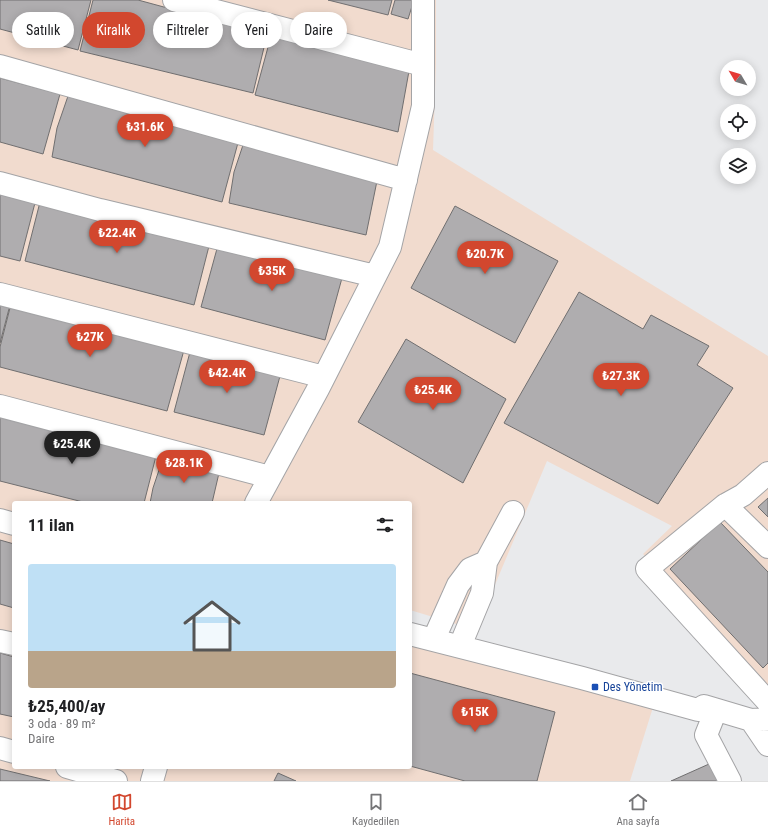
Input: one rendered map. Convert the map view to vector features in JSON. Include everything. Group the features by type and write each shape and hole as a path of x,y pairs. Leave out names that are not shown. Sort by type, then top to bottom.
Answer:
{"street":[{"path":"174,0 423,65"},
{"path":"257,501 324,377 390,247 423,106 423,0"},
{"path":"0,66 406,180"},
{"path":"0,183 108,212 375,276"},
{"path":"0,294 324,377"},
{"path":"0,406 270,477"},
{"path":"768,473 743,495 725,505 647,569 768,702 759,720 768,745"},
{"path":"725,505 768,547"},
{"path":"461,642 482,592 486,562 513,512"},
{"path":"0,520 12,523"},
{"path":"436,636 458,585 470,569 486,562"},
{"path":"412,626 436,636"},
{"path":"412,634 436,636 555,662 634,686 699,696 710,708 759,720"},
{"path":"0,640 12,643"},
{"path":"710,708 706,735 730,781"},
{"path":"0,748 12,751"},
{"path":"74,769 116,781"},
{"path":"152,781 155,769"}],"shaded area":[{"path":"0,0 436,0 436,63 433,150 768,356 768,695 643,554 672,526 547,461 476,630 412,611 412,501 12,501 12,769 412,769 412,642 654,704 630,781 0,781"}],"building":[{"path":"0,0 91,0 88,12 82,12 82,35 78,50 71,48 74,48 74,12 12,12 12,32 0,29"},
{"path":"93,0 138,0 182,12 153,12 153,48 223,48 223,23 231,25 231,48 264,48 253,93 80,51 82,43 82,48 145,48 145,12 90,12"},
{"path":"328,0 392,0 388,15"},
{"path":"395,0 414,0 408,19 391,14"},
{"path":"282,39 290,41 290,48 318,48 409,71 398,132 255,95 268,48 282,48"},
{"path":"0,78 60,94 43,154 0,142"},
{"path":"68,96 239,139 222,202 52,157 57,128"},
{"path":"244,142 378,176 366,235 229,203 234,172"},
{"path":"0,190 36,199 20,261 0,256"},
{"path":"40,202 209,246 194,305 25,261"},
{"path":"455,206 558,261 515,343 411,288"},
{"path":"218,245 342,278 325,340 201,307"},
{"path":"579,292 643,329 651,315 709,346 697,365 733,388 658,504 504,423"},
{"path":"0,303 10,305 0,343"},
{"path":"11,304 184,350 167,411 0,367 0,347"},
{"path":"406,339 506,399 463,483 358,422"},
{"path":"190,352 280,376 264,435 174,412"},
{"path":"0,417 156,456 145,501 79,501 0,481"},
{"path":"163,458 219,473 212,501 150,501"},
{"path":"768,498 768,517 758,507"},
{"path":"720,522 768,572 768,663 763,668 670,569"},
{"path":"0,540 12,543 12,607 0,604"},
{"path":"0,653 12,656 12,717 0,714"},
{"path":"412,674 555,712 537,781 465,781 412,767"},
{"path":"718,760 727,781 671,781"},
{"path":"0,769 50,781 0,781"},
{"path":"278,773 296,781 274,781"}],"place":[{"name":"Des Yönetim","path":"595,687"}]}
